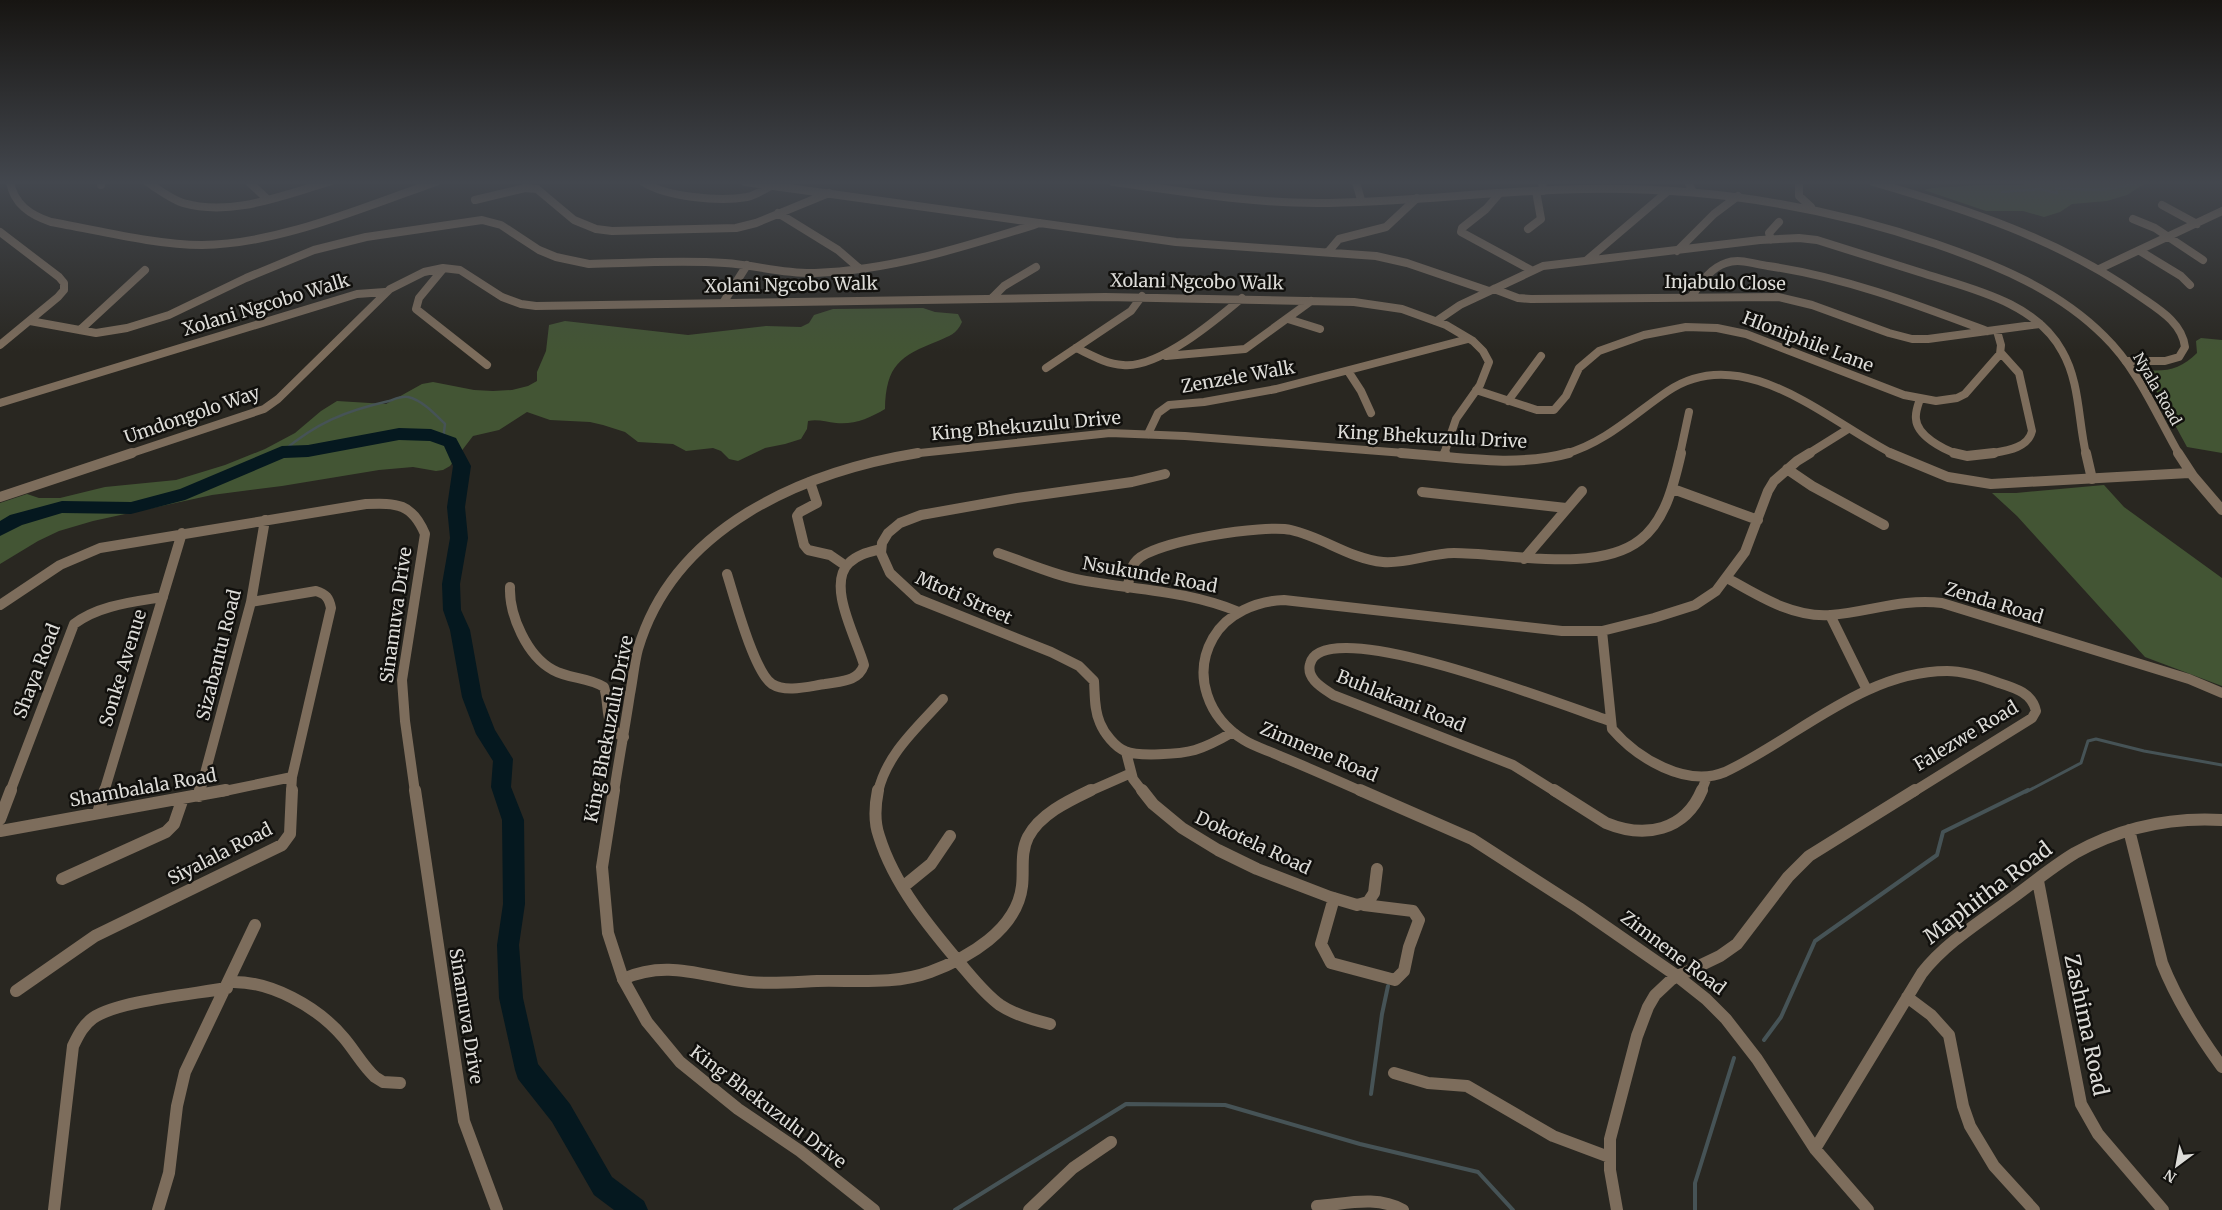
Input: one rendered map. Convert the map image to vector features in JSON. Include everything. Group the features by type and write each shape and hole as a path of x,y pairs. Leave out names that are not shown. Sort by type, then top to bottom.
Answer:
{"street":[{"path":"0,345 64,290 64,283 59,277 7,238"},
{"path":"145,238 171,243 207,245 258,238"},
{"path":"30,321 96,332 112,331 177,312 290,259 341,242 360,238"},
{"path":"521,238 539,250 573,262 589,264 716,262 800,273 860,268 951,251 991,238"},
{"path":"819,238 838,250 860,268"},
{"name":"Injabulo Close","path":"1151,238 1198,245 1328,252 1386,258 1518,298 1764,296 1787,298 1914,339 1928,339 2040,324"},
{"path":"1328,252 1341,238"},
{"path":"1473,238 1531,270"},
{"path":"1587,260 1611,238"},
{"path":"1677,250 1689,238"},
{"path":"1438,320 1460,305 1531,270 1552,264 1792,238"},
{"path":"1803,238 1817,240 1942,278 2002,299 2040,324 2061,346 2071,366 2092,480"},
{"name":"Nyala Road","path":"1921,238 1975,257 2013,274 2054,296 2082,315 2110,342 2126,361 2189,473 2201,489 2222,510"},
{"path":"2037,238 2062,249 2127,287 2174,323 2183,336 2185,347 2183,352 2172,360 2126,361"},
{"path":"2099,269 2164,238"},
{"path":"2170,238 2203,260"},
{"path":"2140,251 2181,276 2190,285"},
{"path":"1691,297 1721,265 1729,262 1742,262 1796,269 1836,278 1992,331 2002,344 2001,353 2017,367 2020,373 2024,398 2031,422 2031,434 2026,441 2014,447 1978,456 1967,457 1953,454 1942,448 1921,430 1915,419 1920,399"},
{"path":"724,302 747,265"},
{"path":"992,298 1004,286 1036,267"},
{"path":"443,269 417,301 416,309 487,364"},
{"name":"Xolani Ngcobo Walk","path":"0,403 357,294 385,292 407,280 443,269 458,270 503,298 523,305 1142,296 1242,298 1391,306 1438,320 1468,339 1487,356 1489,362 1487,371 1450,430 1444,456"},
{"path":"80,330 145,270"},
{"name":"Umdongolo Way","path":"0,497 268,406 278,399 385,292"},
{"path":"1046,368 1131,311 1142,296"},
{"path":"1076,348 1096,359 1125,366 1144,365 1164,356 1242,298"},
{"path":"1164,356 1245,349 1311,301"},
{"path":"1288,319 1320,330"},
{"name":"Hloniphile Lane","path":"1476,390 1537,410 1554,410 1565,397 1584,362 1596,352 1619,342 1694,327 1728,329 1746,334 1886,389 1920,399 1942,401 1962,396 2001,353"},
{"name":"Zenzele Walk","path":"1148,434 1158,413 1170,405 1204,402 1268,391 1468,339"},
{"path":"1508,401 1541,356"},
{"path":"1348,371 1361,391 1371,413"},
{"name":"King Bhekuzulu Drive","path":"874,1210 800,1151 738,1109 680,1062 647,1022 623,979 608,934 602,867 638,650 657,603 674,577 700,548 741,515 770,499 810,482 898,456 1077,435 1148,434 1523,461 1564,455 1587,446 1605,436 1679,384 1693,378 1713,375 1743,376 1774,385 1907,461 1958,480 2009,485 2189,473"},
{"path":"1128,588 1132,568 1140,557 1148,553 1243,530 1262,528 1303,532 1360,557 1383,562 1411,561 1454,553 1524,559 1575,560 1611,553 1639,541 1654,525 1672,490 1690,412"},
{"name":"Zimnene Road","path":"1848,429 1787,469 1774,481 1768,491 1745,552 1716,591 1695,605 1602,631 1562,632 1300,601 1269,602 1239,612 1214,633 1207,646 1202,670 1204,687 1210,703 1216,713 1233,732 1256,747 1472,839 1579,908 1706,999 1738,1033 1816,1149 1868,1210"},
{"path":"1787,469 1812,486 1884,525"},
{"path":"727,574 756,661 765,679 777,686 798,687 850,681 863,670 863,661 842,601 840,584 846,566 863,554 881,549 889,534 900,524 923,515 1015,497 1142,481 1165,474"},
{"path":"810,482 816,504 800,512 797,516 804,545 811,551 830,555 846,566"},
{"path":"1672,490 1758,520"},
{"path":"1524,559 1582,491"},
{"path":"1422,492 1566,508"},
{"name":"Sinamuva Drive","path":"0,605 60,565 87,552 182,533 366,504 390,503 406,507 420,519 425,534 403,672 402,695 464,1121 497,1210"},
{"name":"Sizabantu Road","path":"199,796 251,602 265,520"},
{"name":"Sonke Avenue","path":"98,813 182,533"},
{"name":"Mtoti Street","path":"881,549 883,565 888,574 901,587 918,599 1051,652 1084,670 1095,684 1096,710 1100,724 1114,744 1126,752"},
{"name":"Nsukunde Road","path":"998,553 1083,581 1204,598 1239,612"},
{"name":"Zenda Road","path":"1727,578 1784,606 1805,612 1830,615 1914,601 1942,603 2189,679 2222,693"},
{"path":"510,587 509,598 512,608 523,633 540,660 554,671 593,680 604,687 608,699 609,724 619,735 624,737"},
{"name":"Siyalala Road","path":"16,991 96,936 282,845 290,834 292,777 331,608 329,599 324,593 316,591 251,602"},
{"name":"Shaya Road","path":"0,819 74,624 79,619 94,612 163,597"},
{"path":"1830,615 1867,690"},
{"path":"1602,631 1610,721 1618,738 1636,753 1675,770 1707,777"},
{"name":"Buhlakani Road","path":"1610,721 1450,666 1419,658 1331,648 1320,650 1315,654 1309,668 1313,680 1333,695 1513,765 1606,823 1622,830 1667,826 1684,818 1698,799 1707,777"},
{"name":"Falezwe Road","path":"1676,976 1719,957 1737,943 1784,880 1809,856 2032,718 2036,711 2031,698 2018,690 1985,678 1948,671 1917,675 1867,690 1731,769 1707,777"},
{"path":"943,699 891,759 882,777 877,795 876,815 879,837 904,886 926,920 956,959 987,994 1003,1007 1050,1024"},
{"path":"1126,752 1151,754 1188,752 1212,744 1233,732"},
{"name":"Dokotela Road","path":"1126,752 1129,774 1148,800 1181,829 1248,864 1334,898 1357,905 1413,911 1419,920 1409,947 1404,971 1395,980 1331,963 1321,944 1334,898"},
{"path":"623,979 643,971 655,969 677,970 751,982 900,979 921,975 956,959 996,933 1012,916 1020,898 1024,848 1028,838 1040,822 1058,808 1129,774"},
{"name":"Shambalala Road","path":"0,831 199,796 292,777"},
{"path":"62,879 166,832 174,824 183,798"},
{"name":"Maphitha Road","path":"1816,1149 1922,972 1947,946 2014,896 2074,854 2094,843 2129,830 2181,818 2222,820"},
{"path":"2129,830 2169,984 2183,1012 2222,1067"},
{"path":"904,886 930,866 944,848 950,836"},
{"path":"1364,905 1370,902 1373,897 1377,869"},
{"name":"Zashima Road","path":"2038,881 2081,1104 2098,1134 2163,1210"},
{"path":"158,1210 169,1173 178,1106 185,1072 255,925"},
{"path":"1617,1210 1609,1157 1611,1135 1638,1034 1648,1008 1664,985 1676,976"},
{"path":"54,1210 63,1120 74,1046 82,1029 88,1022 102,1013 118,1007 248,981 282,993 338,1032 374,1076 382,1081 400,1083"},
{"path":"1907,997 1930,1015 1949,1035 1963,1106 1970,1126 1994,1166 2034,1210"},
{"path":"1394,1072 1428,1083 1467,1086 1553,1136 1609,1157"},
{"path":"1029,1210 1073,1168 1111,1142"},
{"path":"1317,1206 1376,1200 1397,1206 1403,1210"}],"green space":[{"path":"923,308 935,312 958,314 962,322 958,329 946,338 925,346 898,364 888,382 885,409 868,418 849,423 808,421 807,429 801,439 765,448 738,461 729,459 721,451 713,448 686,451 673,444 638,442 625,432 603,425 590,422 550,420 527,412 499,430 473,436 450,466 443,470 436,471 413,467 379,470 212,495 93,521 59,531 38,541 0,564 0,503 27,494 39,498 60,498 105,487 176,480 225,465 265,449 295,433 321,411 337,401 386,404 422,384 433,382 474,390 493,391 512,390 528,386 537,381 537,372 546,351 549,325 565,321 688,335 766,326 801,327 809,323 814,315 833,309"},
{"path":"2201,338 2222,340 2222,453 2187,447 2145,370 2167,370 2185,363 2197,353 2196,341"},
{"path":"2104,485 2124,507 2222,578 2222,686 2145,657 2017,516 1992,493 2016,493"}],"waterway":[{"path":"282,452 307,433 332,419 358,409 403,397 408,397 423,404 445,424 443,440"},
{"path":"0,529 16,520 62,507 131,508 185,494 282,452 308,451 399,434 431,435 450,442 462,466 456,507 459,538 451,584 452,610 460,630 472,697 486,734 503,759 501,787 513,820 514,904 508,945 511,998 527,1070 561,1113 603,1186 635,1210"},
{"path":"2026,792 2081,763 2088,741 2096,739 2144,751 2222,765"},
{"path":"1764,1040 1781,1017 1815,941 1937,855 1943,832 2028,790"},
{"path":"1371,1094 1382,1014 1388,986"},
{"path":"1695,1210 1695,1183 1734,1058"},
{"path":"955,1210 1126,1104 1225,1105 1360,1144 1478,1172 1513,1210"}]}
